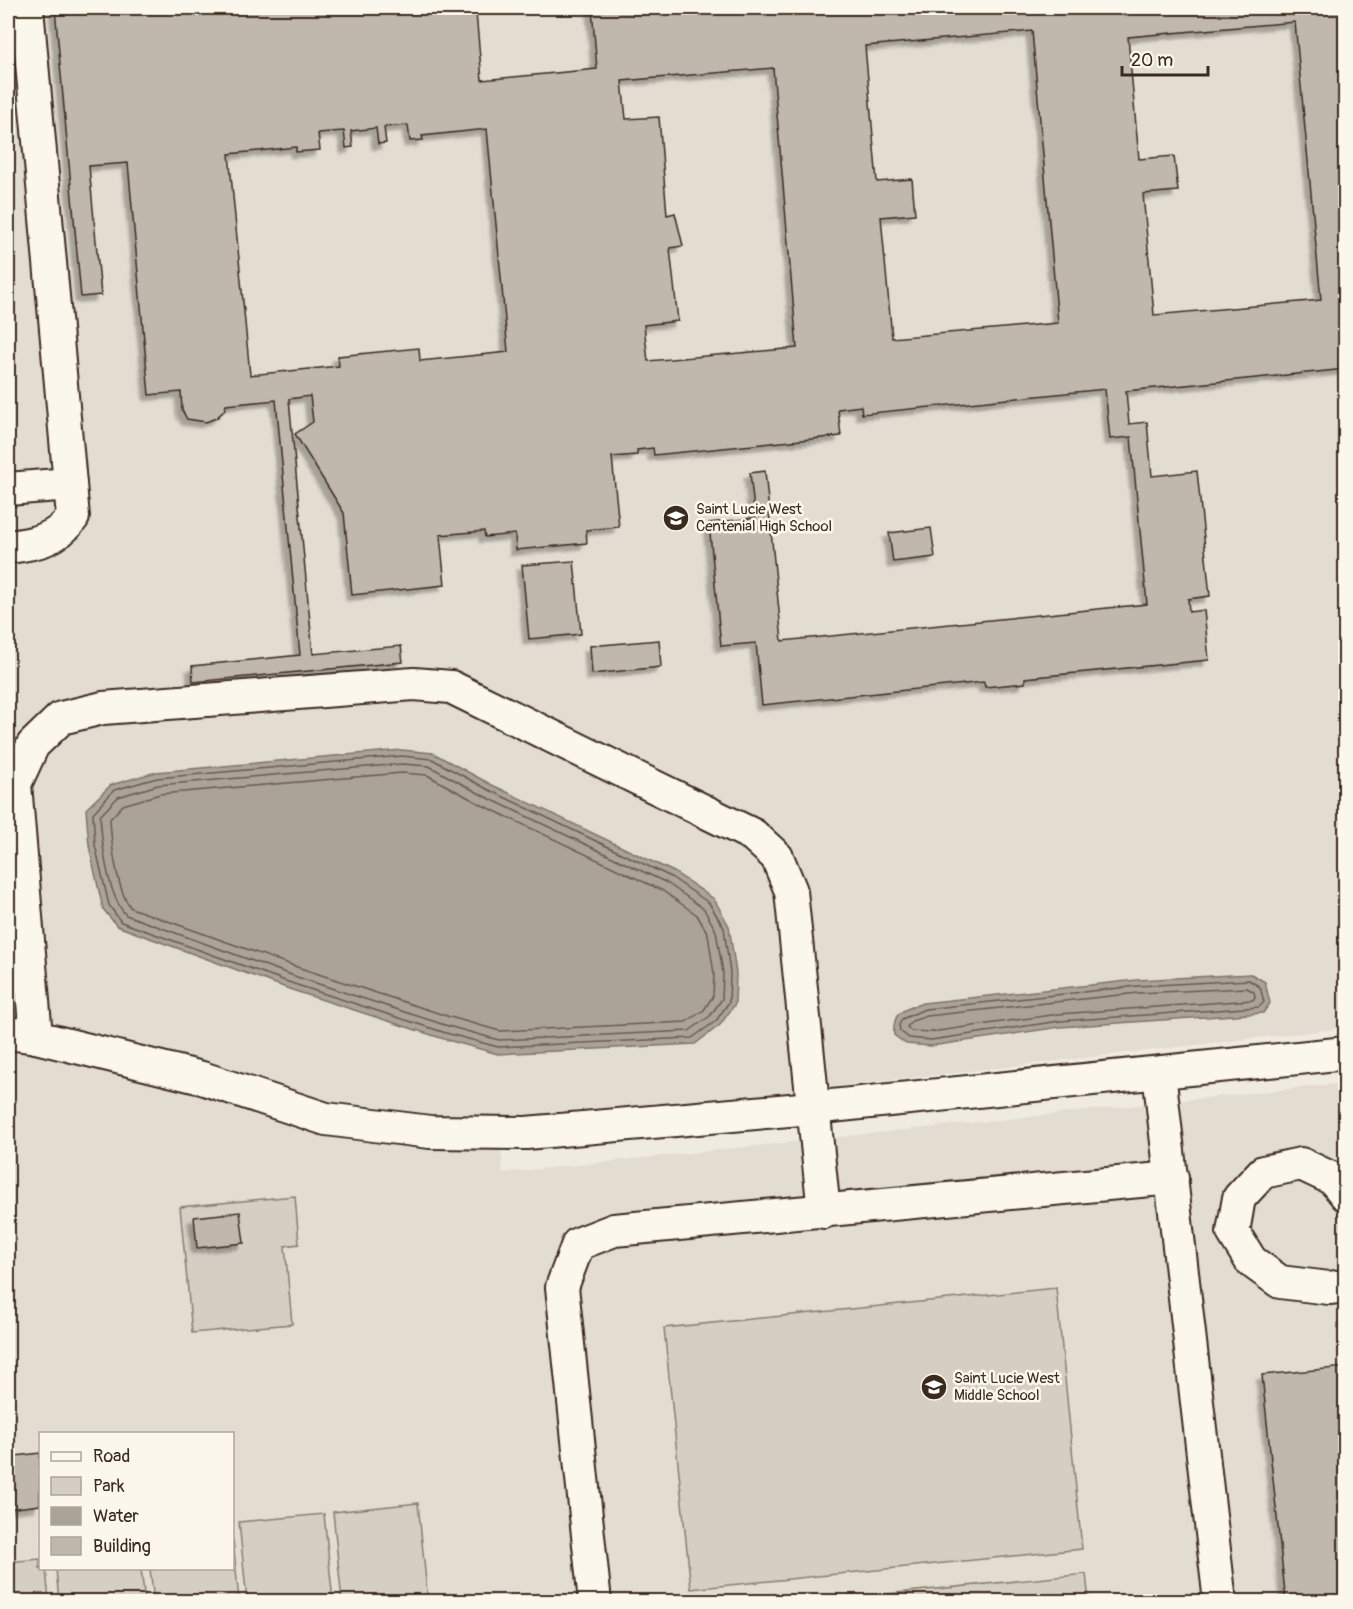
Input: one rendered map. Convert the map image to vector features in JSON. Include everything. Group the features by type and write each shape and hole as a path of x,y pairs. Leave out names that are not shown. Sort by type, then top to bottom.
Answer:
{"lane":[{"path":"8,547 32,544 50,538 66,527 73,517 27,8"},
{"path":"8,489 70,484"},
{"path":"824,1212 812,1108 790,891 777,856 753,835 451,687 414,684 103,708 61,718 33,745 15,784 22,1035 202,1078 326,1119 430,1132 526,1133 812,1108 1346,1053"},
{"path":"1159,1074 1220,1602"},
{"path":"1346,1195 1333,1179 1301,1164 1263,1172 1239,1198 1233,1232 1251,1261 1280,1282 1329,1288 1346,1286"},
{"path":"595,1602 562,1287 578,1244 614,1230 1172,1178"}],"shaded area":[{"name":"Saint Lucie West Centenial High School","path":"8,8 1345,8 1345,1028 499,1125 503,1173 1345,1083 1345,1601 8,1602"}],"green space":[{"path":"295,1196 299,1244 285,1246 292,1324 192,1333 180,1207"},
{"path":"1056,1288 1082,1549 691,1589 664,1328"},
{"path":"418,1503 428,1601 342,1601 333,1512"},
{"path":"324,1514 333,1601 247,1601 239,1522"},
{"path":"234,1549 239,1601 154,1601 150,1570 234,1570"},
{"path":"39,1559 39,1570 46,1570 49,1601 8,1601 8,1562"},
{"path":"56,1570 141,1570 145,1601 59,1601"},
{"path":"1086,1574 1089,1601 817,1601"}],"water":[{"path":"402,750 433,753 490,784 674,872 714,899 729,926 736,973 735,1004 720,1025 695,1044 498,1054 292,990 117,926 103,909 89,846 86,809 111,785 156,772"},
{"path":"1251,974 1265,982 1270,1003 1263,1013 1060,1027 931,1046 906,1044 894,1035 897,1016 923,1003 1137,980"}],"building":[{"path":"55,8 462,8 462,14 476,13 482,80 597,69 592,8 1346,8 1346,369 1126,391 1129,424 1147,422 1152,476 1197,471 1210,596 1188,599 1189,612 1204,610 1209,660 1025,678 1025,683 985,687 984,682 762,705 756,643 721,646 709,523 755,518 750,473 765,471 782,641 1147,604 1131,437 1110,439 1105,389 862,414 861,406 838,409 841,436 654,455 653,448 637,450 637,455 612,457 619,527 586,530 587,543 516,550 515,534 485,537 484,531 440,535 445,585 352,595 344,513 295,434 313,422 310,396 289,399 313,654 401,646 403,662 193,682 192,666 300,655 276,400 226,405 224,411 216,418 206,422 187,419 182,410 181,392 149,395 128,163 89,166 101,295 81,297","holes":["1295,22 1321,300 1154,315 1143,194 1178,191 1174,156 1139,159 1128,37","1032,31 1058,323 892,338 881,217 915,214 912,179 877,182 865,46","773,68 797,348 648,361 644,325 678,321 670,248 683,246 675,213 667,215 659,117 626,119 622,81","408,125 410,141 423,140 422,136 487,129 508,352 420,361 419,348 338,356 339,366 250,375 229,154 296,147 296,152 320,150 318,133 344,131 346,148 353,147 351,131 376,128 378,144 386,143 384,127"]},
{"path":"931,528 935,557 893,562 889,533"},
{"path":"574,561 581,634 529,639 522,565"},
{"path":"659,640 661,667 592,674 590,646"},
{"path":"240,1212 244,1243 197,1248 194,1217"},
{"path":"1346,1367 1346,1602 1286,1602 1262,1375"},
{"path":"39,1453 39,1505 8,1509 8,1457"}],"place":[{"name":"Saint Lucie West Centenial High School","path":"676,518"},
{"name":"Saint Lucie West Middle School","path":"934,1387"}]}
